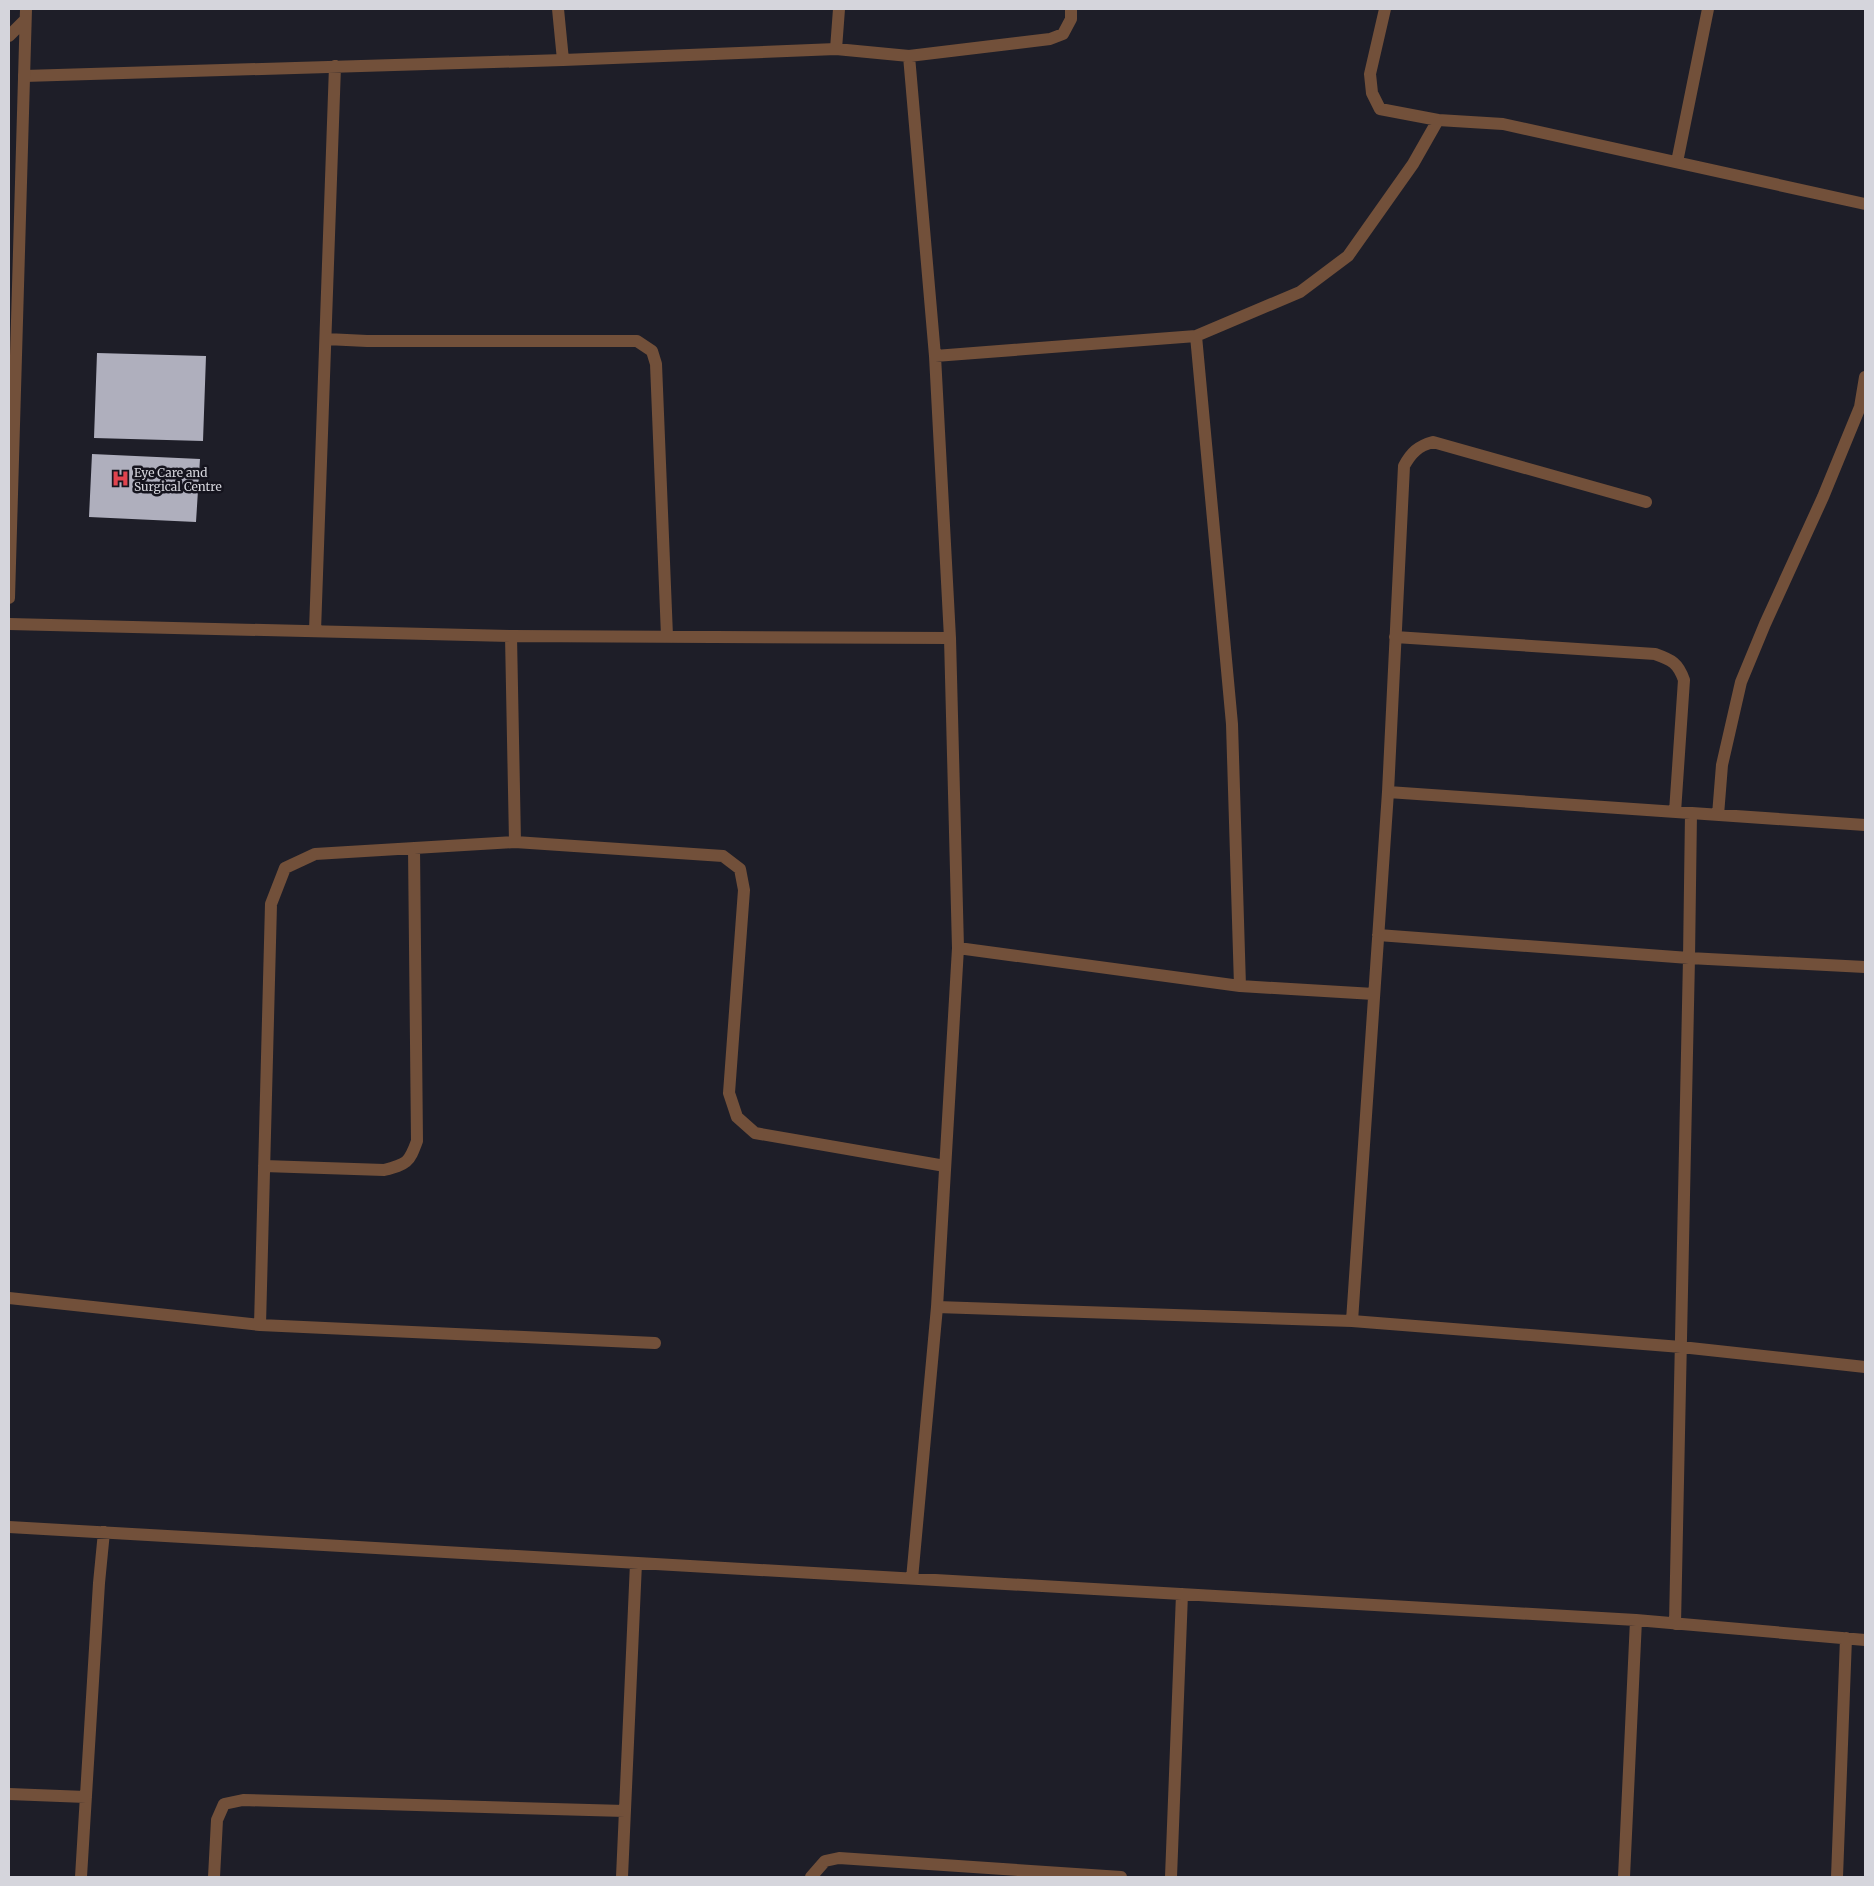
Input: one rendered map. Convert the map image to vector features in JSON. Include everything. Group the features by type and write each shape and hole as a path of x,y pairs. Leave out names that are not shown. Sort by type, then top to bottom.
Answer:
{"street":[{"path":"558,9 563,60"},
{"path":"836,49 839,9"},
{"path":"24,76 563,60 836,49 909,56 1050,39 1064,34 1071,19 1071,9"},
{"path":"1385,9 1370,74 1372,93 1380,109 1438,120 1503,124 1865,204"},
{"path":"1677,162 1708,9"},
{"path":"9,36 26,14"},
{"path":"9,598 26,14"},
{"path":"909,56 935,356 950,638 958,948 938,1307 912,1579"},
{"path":"315,631 335,66"},
{"path":"935,356 1196,336 1300,292 1348,256 1413,164 1438,120"},
{"path":"1196,336 1232,724 1240,986"},
{"path":"326,339 367,341 637,341 652,351 656,364 667,636"},
{"path":"1718,815 1722,765 1741,682 1764,624 1863,407 1865,377"},
{"path":"1352,1322 1388,792 1404,466 1411,452 1433,442 1646,502"},
{"path":"9,624 511,636 950,638"},
{"path":"511,636 514,842"},
{"path":"1395,637 1656,654 1669,659 1679,667 1684,680 1675,812"},
{"path":"1388,792 1865,825"},
{"path":"1675,1624 1690,958 1691,813"},
{"path":"260,1325 271,904 285,868 314,854 514,842 723,856 740,869 744,890 729,1093 737,1117 755,1132 945,1166"},
{"path":"264,1166 384,1170 402,1166 411,1158 417,1141 414,848"},
{"path":"1378,935 1690,958 1865,967"},
{"path":"958,948 1240,986 1374,994"},
{"path":"9,1298 260,1325 655,1343"},
{"path":"938,1307 1352,1322 1681,1347 1865,1366"},
{"path":"9,1527 1636,1620 1865,1640"},
{"path":"81,1877 99,1583 104,1532"},
{"path":"622,1877 636,1563"},
{"path":"1171,1877 1182,1594"},
{"path":"1624,1877 1636,1620"},
{"path":"1837,1877 1846,1638"},
{"path":"9,1794 86,1797"},
{"path":"214,1877 217,1820 224,1804 242,1800 625,1811"},
{"path":"811,1877 825,1861 839,1858 1001,1873 1121,1877"}],"building":[{"path":"97,353 206,356 203,441 94,438"},
{"path":"92,454 200,459 196,522 89,517"}],"place":[{"name":"Eye Care and Surgical Centre","path":"120,479"}]}
